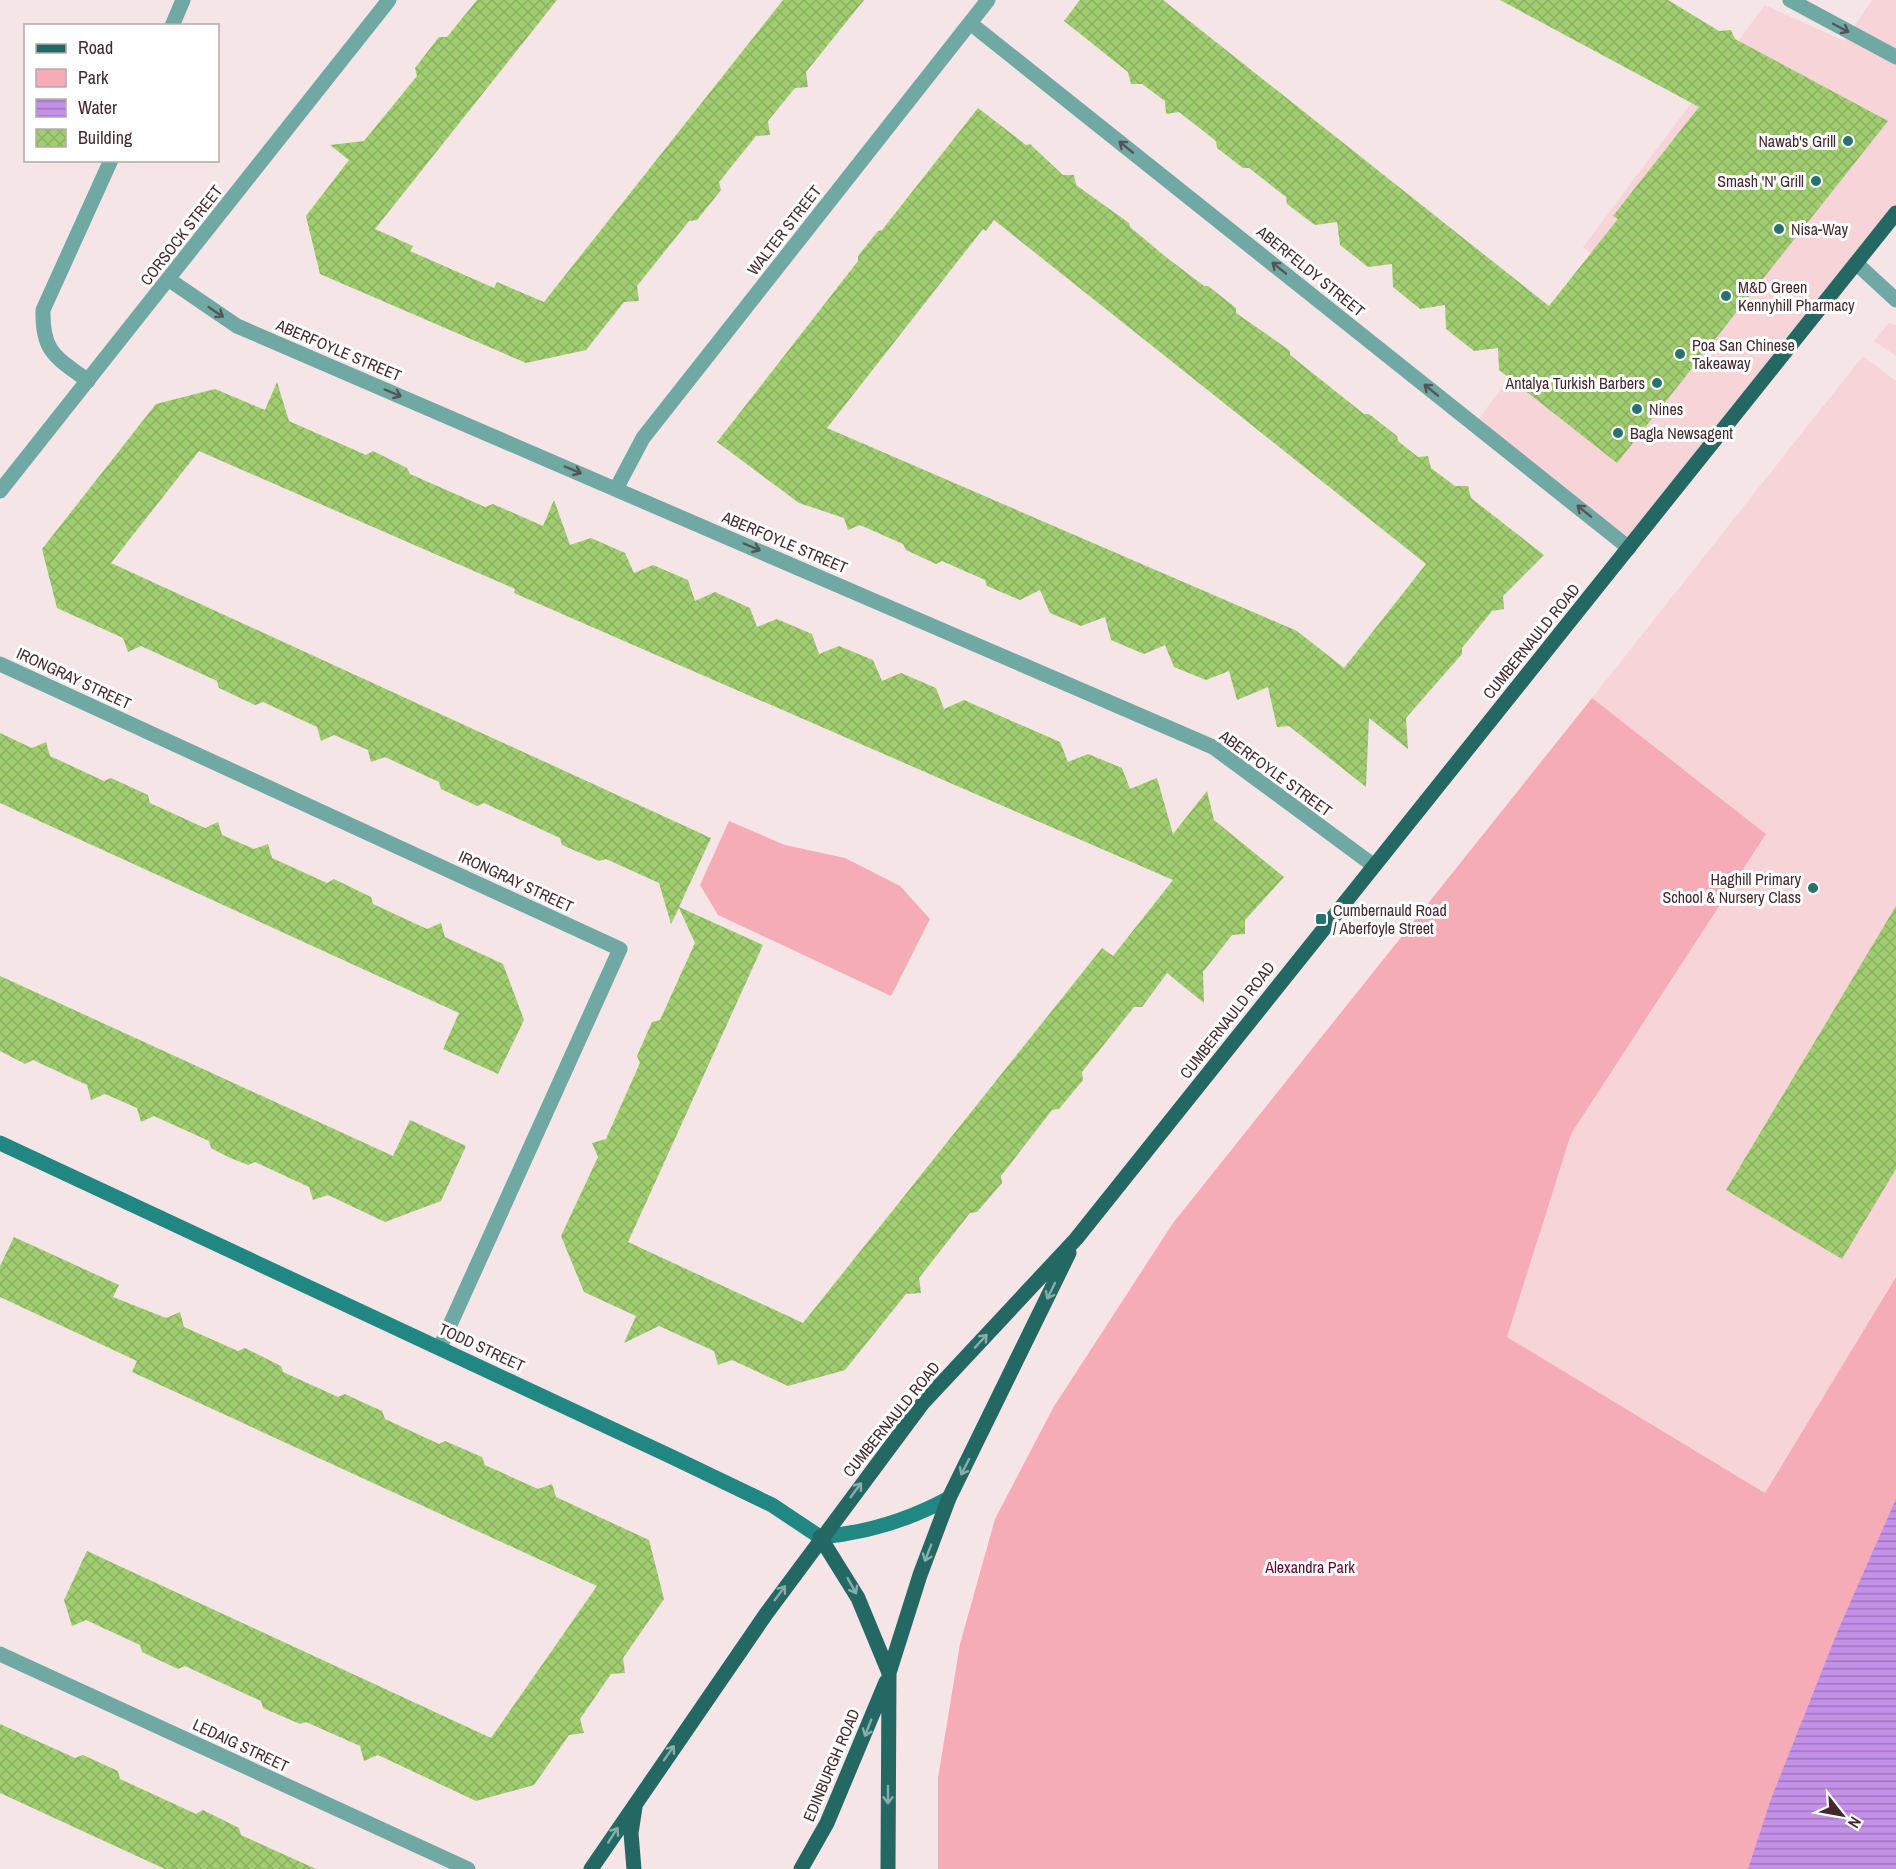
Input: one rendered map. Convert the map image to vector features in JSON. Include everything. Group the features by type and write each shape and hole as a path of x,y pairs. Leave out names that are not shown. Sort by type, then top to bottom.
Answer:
{"main road":[{"name":"CUMBERNAULD ROAD","path":"634,1869 631,1833 636,1801 820,1537 922,1404 1076,1239 1373,865 1629,548 1740,405 1896,213"},
{"path":"888,1869 889,1673 920,1575 949,1498 1076,1239"},
{"path":"820,1537 858,1598 889,1673"},
{"name":"EDINBURGH ROAD","path":"801,1869 836,1804 889,1673"},
{"path":"591,1869 636,1801"}],"street":[{"path":"173,24 183,0"},
{"name":"CORSOCK STREET","path":"0,491 389,0"},
{"name":"WALTER STREET","path":"616,489 643,438 988,0"},
{"path":"1790,0 1896,57"},
{"name":"ABERFELDY STREET","path":"970,23 1629,548"},
{"path":"88,381 55,356 42,335 43,310 110,162"},
{"path":"1856,263 1896,300"},
{"name":"ABERFOYLE STREET","path":"168,279 237,326 1214,747 1373,865"},
{"name":"IRONGRAY STREET","path":"0,664 620,949 440,1347"},
{"name":"TODD STREET","path":"0,1143 440,1347 772,1505 820,1537"},
{"path":"820,1537 864,1530 892,1522 922,1512 949,1498"},
{"name":"LEDAIG STREET","path":"0,1654 468,1869"}],"shaded area":[{"path":"1872,0 1896,0 1896,213 1624,552 1477,421 1532,348 1676,322 1583,247 1765,5 1844,41"},
{"path":"1889,323 1896,325 1896,356 1874,341"},
{"name":"Haghill Primary School & Nursery Class","path":"1863,356 1896,381 1896,1277 1765,1493 1507,1337 1571,1134 1766,834 1592,698"}],"green space":[{"name":"Alexandra Park","path":"1592,698 1766,834 1571,1134 1507,1337 1765,1493 1896,1277 1896,1869 938,1869 938,1778 960,1644 995,1519 1053,1408 1173,1223"},
{"path":"729,821 785,845 845,858 900,886 930,919 891,996 718,915 700,885"}],"water":[{"path":"1896,1499 1896,1869 1748,1869 1771,1799 1839,1628"}],"building":[{"path":"477,0 557,0 375,229 413,246 410,251 494,288 497,282 544,302 783,0 864,0 806,72 808,87 795,88 768,121 770,135 756,136 719,182 721,190 697,220 689,221 637,286 639,301 624,302 586,350 526,363 320,274 306,216 349,160 330,145 364,141 417,76 415,68 439,37 447,37"},
{"path":"1080,0 1163,0 1549,306 1618,219 1613,216 1699,107 1500,0 1668,0 1719,31 1731,30 1735,39 1888,121 1617,463 1499,370 1498,348 1474,351 1446,329 1445,305 1420,309 1393,287 1392,264 1368,267 1340,245 1337,222 1315,225 1287,204 1286,197 1249,168 1243,168 1217,148 1216,141 1179,112 1166,114 1165,101 1142,84 1131,84 1128,72 1064,21"},
{"path":"978,108 1026,145 1030,144 1063,175 1074,175 1076,185 1129,223 1130,227 1166,257 1236,308 1236,313 1290,351 1290,355 1364,414 1369,414 1397,436 1398,441 1418,457 1428,456 1431,468 1455,486 1468,486 1471,498 1544,555 1503,596 1504,609 1492,611 1462,648 1462,654 1406,718 1408,749 1369,718 1366,787 1289,726 1277,727 1268,687 1237,700 1229,671 1206,680 1174,667 1165,645 1144,654 1111,640 1105,617 1081,626 1050,613 1040,590 1020,600 987,586 985,580 942,561 936,564 906,550 903,544 860,525 848,530 844,518 799,503 717,442 858,261 858,256 878,231 882,230","holes":["994,220 1426,564 1344,668 1297,631 827,428 983,229 986,231"]},
{"path":"277,382 289,421 366,455 373,451 407,468 410,474 485,507 493,504 543,526 554,500 570,545 591,538 625,553 634,573 653,565 688,580 695,601 715,592 750,608 757,627 777,619 812,634 819,654 839,646 873,660 882,681 901,673 936,688 944,709 964,700 1060,742 1068,762 1088,754 1122,768 1130,789 1157,778 1173,834 1207,791 1214,820 1284,877 1245,920 1245,934 1232,935 1203,972 1204,1003 1167,973 1142,1007 1134,1007 1082,1072 1083,1080 1059,1109 1052,1110 1001,1176 1002,1183 977,1212 970,1213 919,1278 921,1293 906,1294 845,1370 788,1386 732,1360 718,1365 714,1351 659,1326 624,1343 636,1316 584,1292 561,1236 598,1157 592,1143 606,1139 640,1063 637,1056 652,1022 660,1020 695,943 679,908 671,924 659,883 606,859 599,861 562,845 560,838 484,803 477,806 441,789 439,782 385,757 371,762 368,750 334,735 321,741 317,727 263,702 255,705 219,688 217,681 141,646 128,652 123,638 57,608 42,549 156,404 215,389 265,410","holes":["199,451 515,589 514,593 1173,880 1113,956 1102,948 803,1323 628,1242 763,945 679,907 711,838 111,563"]},
{"path":"0,733 32,748 46,742 50,756 104,781 111,778 148,795 150,803 205,828 218,822 222,835 254,849 268,844 272,858 327,883 334,879 371,897 373,904 427,929 441,923 445,937 503,964 524,1020 498,1074 443,1049 459,1013 0,803"},
{"path":"1896,906 1896,1169 1842,1259 1726,1190"},
{"path":"0,976 393,1156 410,1120 466,1146 441,1201 385,1222 328,1195 313,1200 309,1187 255,1162 248,1165 228,1157 211,1148 209,1141 154,1116 141,1122 137,1108 105,1094 91,1100 87,1085 33,1060 25,1064 0,1051"},
{"path":"14,1237 119,1285 113,1297 166,1318 180,1312 184,1327 238,1351 245,1348 281,1366 283,1372 338,1397 345,1394 382,1411 385,1419 439,1444 445,1441 482,1457 485,1465 538,1489 552,1484 556,1497 649,1540 664,1599 623,1658 625,1673 611,1674 580,1719 584,1733 569,1735 534,1785 476,1801 378,1755 364,1761 360,1746 306,1722 300,1724 263,1708 261,1701 185,1666 178,1669 142,1652 140,1645 86,1620 72,1626 64,1600 87,1551 491,1738 597,1586 132,1372 137,1361 0,1297 0,1266"},
{"path":"0,1724 75,1758 83,1755 118,1771 120,1779 196,1814 203,1810 239,1828 241,1835 316,1869 165,1869 0,1793"}],"place":[{"name":"Nawab's Grill","path":"1848,141"},
{"name":"Smash 'N' Grill","path":"1816,181"},
{"name":"Nisa-Way","path":"1779,229"},
{"name":"M&D Green Kennyhill Pharmacy","path":"1726,296"},
{"name":"Poa San Chinese Takeaway","path":"1680,354"},
{"name":"Antalya Turkish Barbers","path":"1657,383"},
{"name":"Nines","path":"1637,409"},
{"name":"Bagla Newsagent","path":"1618,433"},
{"name":"Haghill Primary School & Nursery Class","path":"1813,888"},
{"name":"Cumbernauld Road / Aberfoyle Street","path":"1321,919"}]}
